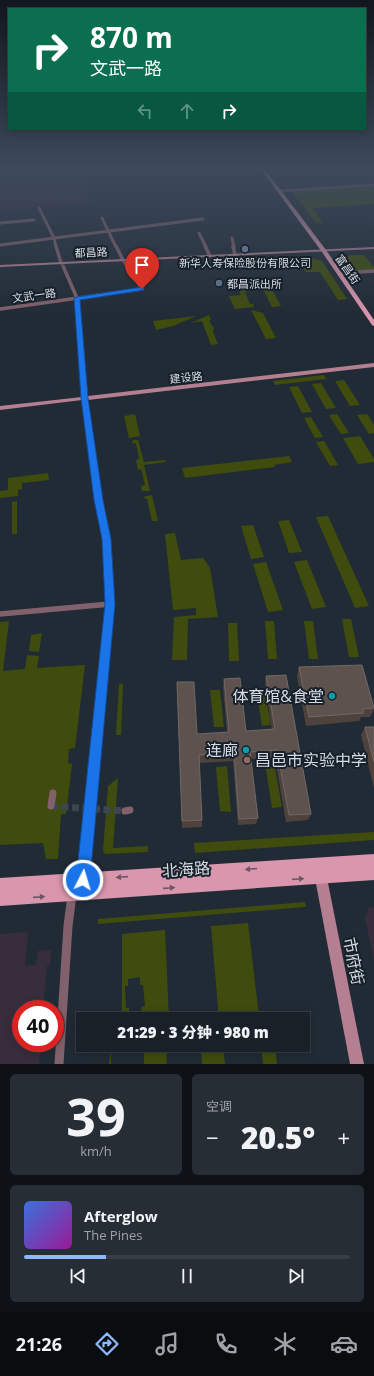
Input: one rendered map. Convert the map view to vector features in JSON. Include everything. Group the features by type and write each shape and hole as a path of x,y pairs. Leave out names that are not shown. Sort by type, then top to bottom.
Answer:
{"main road":[{"name":"富昌街","path":"302,218 374,315"},
{"name":"富昌街","path":"327,252 374,324"},
{"name":"北海路","path":"0,899 72,894 319,871 374,861"},
{"name":"北海路","path":"0,885 83,880 319,871 374,873"}],"street":[{"path":"44,218 54,238 62,265 77,298 85,398 106,539 110,604 83,880"},
{"path":"102,218 124,262"},
{"path":"0,245 203,219"},
{"path":"0,222 34,220"},
{"path":"199,233 210,256"},
{"path":"232,238 234,255"},
{"name":"都昌路","path":"124,262 210,256 374,250"},
{"path":"0,267 327,252"},
{"name":"文武一路","path":"0,309 142,289 124,262"},
{"path":"344,273 374,271"},
{"name":"建设路","path":"0,408 374,365"},
{"path":"0,614 110,604"},
{"path":"51,806 53,793"},
{"name":"市府街","path":"319,871 357,1064"},
{"path":"59,1064 68,926 72,894"}],"shaded area":[{"path":"374,907 374,960 365,918 368,908"},
{"path":"28,932 25,966 36,965 38,951 51,950 50,965 47,966 44,1000 12,1000 12,1052 40,1052 39,1064 0,1064 0,934"}],"green space":[{"path":"312,218 319,218 323,223 316,223"},
{"path":"350,255 364,255 374,267 374,270 352,272 344,260"},
{"path":"307,257 322,261 347,299 338,300 320,272 306,272 298,261 259,263 257,260"},
{"path":"267,280 281,306 272,307 259,281"},
{"path":"234,281 239,281 243,290 249,289 250,291 245,292 250,304 253,304 254,307 235,309 229,296 241,295"},
{"path":"251,310 263,313 276,338 266,339"},
{"path":"209,315 211,320 209,321 214,328 213,332 218,344 211,345 202,321 191,323"},
{"path":"196,316 173,326 156,330 153,321"},
{"path":"324,375 326,379 275,385 273,381"},
{"path":"344,380 360,405 350,406 335,381"},
{"path":"321,383 336,408 326,409 312,384"},
{"path":"298,386 312,412 302,413 289,387"},
{"path":"135,414 140,436 129,438 124,416"},
{"path":"337,414 349,433 341,434 329,415"},
{"path":"367,414 374,425 374,433 369,434 357,415"},
{"path":"311,417 323,437 315,438 304,418"},
{"path":"360,436 374,459 374,462 358,464 343,438"},
{"path":"133,440 138,440 144,462 165,460 166,462 144,465 150,491 142,491 141,486 145,485 141,469 138,470 136,460 139,459 136,443 132,444"},
{"path":"324,441 338,465 330,466 316,442"},
{"path":"289,456 292,462 274,465 275,467 185,478 182,468"},
{"path":"48,473 49,480 22,483 22,489 18,490 18,496 0,498 0,491 8,490 8,478"},
{"path":"152,495 158,521 152,521 147,499 143,498"},
{"path":"17,501 17,534 12,534 12,502"},
{"path":"328,516 369,606 355,608 316,517"},
{"path":"289,520 302,552 289,553 278,521"},
{"path":"253,525 264,557 251,559 241,526"},
{"path":"175,533 181,560 203,558 210,568 218,617 188,619 187,660 172,660 174,617 196,615 196,608 173,610 165,534"},
{"path":"307,560 326,607 312,609 294,562"},
{"path":"266,562 283,610 268,612 253,564"},
{"path":"342,619 351,619 359,657 349,657"},
{"path":"9,621 3,671 25,669 27,655 39,656 37,668 85,665 75,748 69,749 68,763 72,764 66,814 61,814 58,859 46,859 43,843 0,845 0,622"},
{"path":"265,621 274,621 277,659 268,659"},
{"path":"304,621 313,621 318,659 309,659"},
{"path":"228,623 237,623 239,661 229,661"},
{"path":"42,633 39,652 29,651 31,635"},
{"path":"119,684 123,684 121,735 116,735"},
{"path":"256,689 264,689 271,725 262,726"},
{"path":"210,690 220,690 224,727 214,727"},
{"path":"274,763 282,807 272,808 265,764"},
{"path":"227,766 231,812 220,811 216,767"},
{"path":"118,778 113,848 148,846 148,852 105,854 103,850 108,786"},
{"path":"374,832 374,840 195,853 194,843"},
{"path":"305,902 306,907 98,924 98,919"},
{"path":"248,923 259,1012 218,1012 211,926"},
{"path":"165,930 169,1012 142,1012 141,1007 145,1006 143,985 140,985 140,977 128,979 128,986 125,986 126,1008 129,1008 129,1012 122,1012 122,934"},
{"path":"110,1052 111,1052 111,1064 109,1064"},
{"path":"144,1052 166,1052 167,1064 144,1064"},
{"path":"201,1052 224,1052 225,1064 202,1064"},
{"path":"262,1052 276,1052 277,1064 263,1064"}],"building":[{"name":"体育馆&食堂","path":"362,665 374,708 363,709 363,713 309,717 299,667"},
{"path":"286,675 311,814 289,815 277,750 250,752 258,818 239,819 234,753 199,755 202,820 182,821 177,682 194,682 197,734 229,732 224,679 240,678 246,731 275,729 266,676"},
{"path":"365,727 374,727 374,762"}],"tunnel":[{"path":"51,806 125,811"}],"place":[{"name":"新华人寿保险股份有限公司","path":"245,249"},
{"name":"都昌派出所","path":"219,283"},
{"name":"体育馆&食堂","path":"332,696"},
{"name":"连廊","path":"246,750"},
{"name":"昌邑市实验中学","path":"247,760"}],"route":[{"path":"83,880 110,604 106,539 85,398 77,298 142,289"}]}
